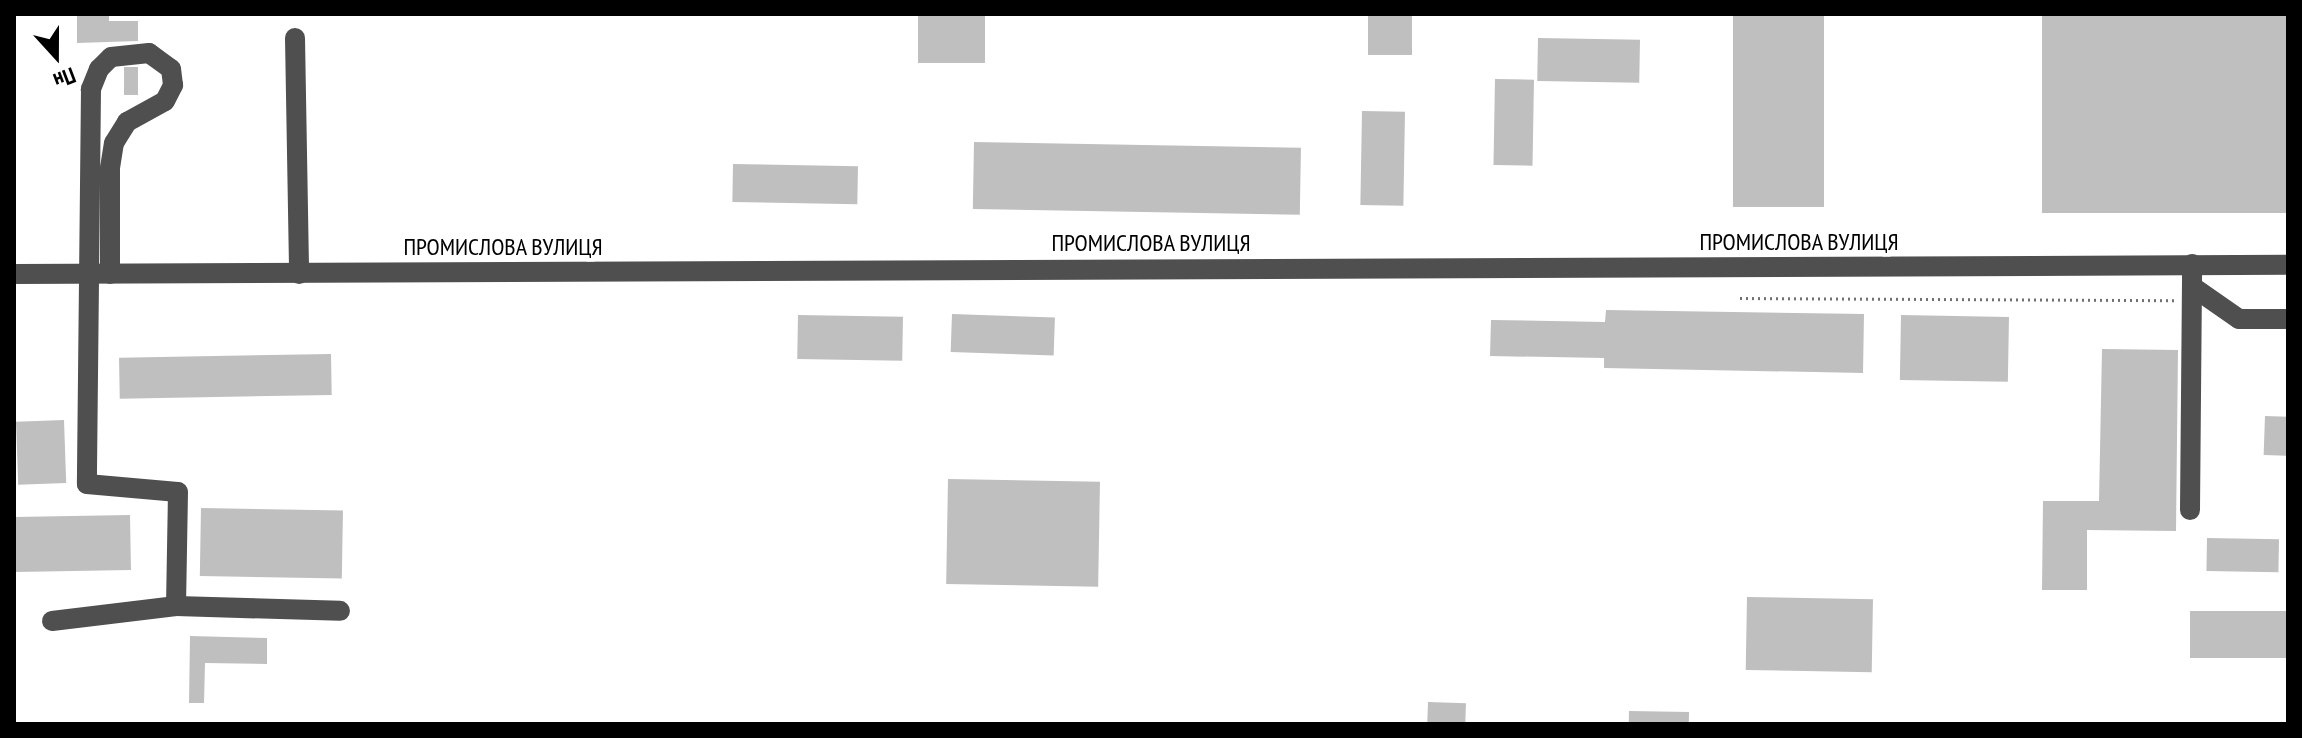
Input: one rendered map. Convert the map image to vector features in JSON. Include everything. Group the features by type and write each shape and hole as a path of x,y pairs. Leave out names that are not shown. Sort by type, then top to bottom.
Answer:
{"street":[{"path":"295,38 299,274"},
{"path":"110,274 110,168 114,143 127,122 165,101 173,85 171,69 149,53 111,57 99,69 91,89 87,484 178,492 176,606"},
{"path":"2190,510 2192,264"},
{"name":"ПРОМИСЛОВА ВУЛИЦЯ","path":"14,274 2288,265"},
{"path":"2193,294 2239,319 2288,319"},
{"path":"52,621 176,606 340,611"}],"path":[{"path":"1740,298 2193,294"}],"building":[{"path":"77,14 109,14 109,21 138,21 138,41 77,43"},
{"path":"918,14 985,14 985,63 918,63"},
{"path":"1368,14 1412,14 1412,55 1368,55"},
{"path":"1733,14 1824,14 1824,207 1733,207"},
{"path":"2042,14 2288,14 2288,213 2042,213"},
{"path":"1538,38 1640,40 1639,83 1537,81"},
{"path":"124,67 138,67 138,95 124,95"},
{"path":"1495,79 1534,80 1532,166 1493,165"},
{"path":"1362,111 1405,112 1403,206 1360,205"},
{"path":"974,142 1301,148 1300,215 973,209"},
{"path":"733,164 858,166 857,204 732,202"},
{"path":"1606,310 1864,314 1863,373 1604,368 1604,358 1490,356 1491,320 1605,322"},
{"path":"952,314 1055,318 1054,356 951,352"},
{"path":"798,315 903,317 902,361 797,359"},
{"path":"1901,315 2009,317 2008,382 1900,380"},
{"path":"2102,349 2178,350 2176,531 2087,530 2087,590 2042,590 2043,501 2099,501"},
{"path":"331,354 332,395 120,399 119,358"},
{"path":"2265,416 2288,417 2287,456 2264,455"},
{"path":"64,420 66,483 18,485 16,422"},
{"path":"948,479 1100,482 1098,587 946,584"},
{"path":"201,508 343,510 342,578 200,576"},
{"path":"130,515 131,570 15,572 14,517"},
{"path":"2207,538 2279,539 2278,572 2206,571"},
{"path":"1747,597 1873,599 1872,672 1746,670"},
{"path":"2190,611 2288,611 2288,658 2190,658"},
{"path":"190,636 267,638 267,664 205,663 204,703 189,703"},
{"path":"1428,702 1466,703 1465,724 1427,724"},
{"path":"1629,711 1689,712 1689,724 1629,724"}]}
